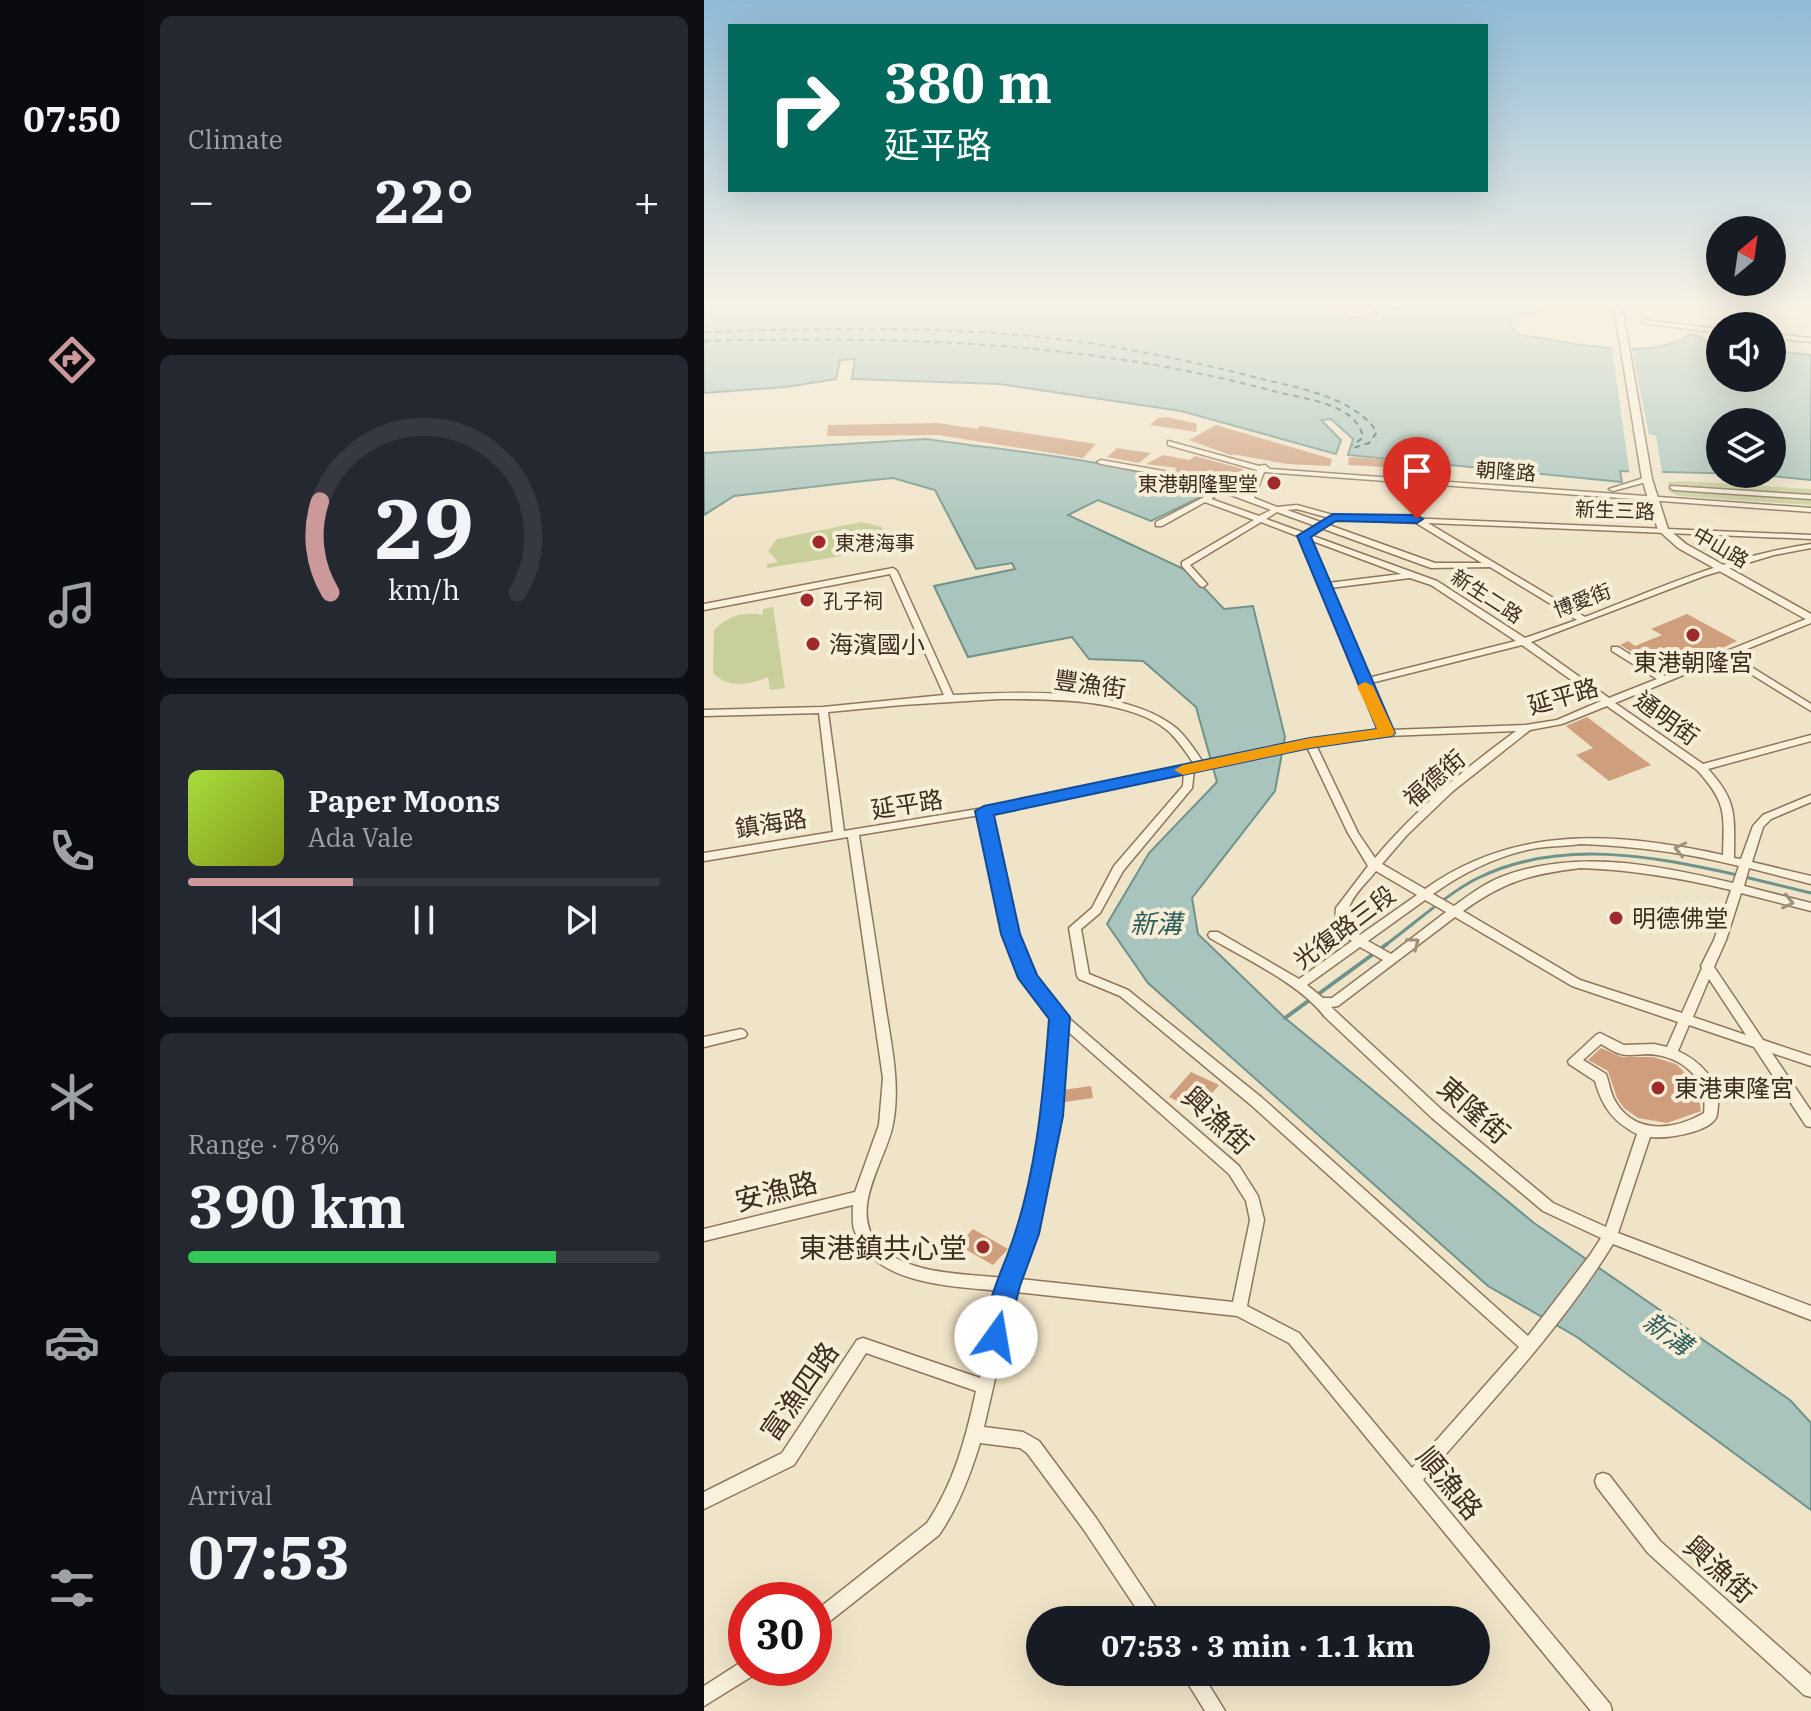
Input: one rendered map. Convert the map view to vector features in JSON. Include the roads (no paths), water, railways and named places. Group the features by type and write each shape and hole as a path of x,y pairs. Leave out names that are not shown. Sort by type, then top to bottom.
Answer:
{"street":[{"name":"中山路","path":"1631,381 1647,479 1663,530 1682,546 1811,620"},
{"name":"朝隆路","path":"1171,443 1262,467 1609,490 1653,497"},
{"name":"新生三路","path":"1101,462 1163,473 1250,499 1434,566 1491,565"},
{"path":"1250,499 1262,467"},
{"name":"朝隆路","path":"1262,467 1270,471 1811,510"},
{"path":"1609,490 1647,479"},
{"path":"1674,488 1811,497"},
{"path":"1159,524 1219,491"},
{"name":"新生二路","path":"1205,499 1449,592 1524,642"},
{"name":"新生三路","path":"1277,509 1297,507 1333,517 1811,537"},
{"path":"1203,584 1185,564 1277,509"},
{"path":"1333,517 1304,536 1387,733"},
{"path":"1417,519 1582,619"},
{"name":"博愛街","path":"1363,682 1524,642 1719,567 1772,551 1811,546"},
{"path":"704,607 893,571 950,698"},
{"path":"1325,586 1410,575"},
{"name":"延平路","path":"846,834 984,811 1310,743 1387,733 1526,728 1563,721 1811,620"},
{"name":"通明街","path":"1524,642 1701,768 1724,792 1730,807 1728,860"},
{"path":"1615,649 1666,680"},
{"path":"1724,654 1811,708"},
{"name":"豐漁街","path":"823,710 1007,695 1110,704 1169,726 1195,768"},
{"path":"704,713 823,710"},
{"name":"鎮海路","path":"704,857 846,834 823,710"},
{"name":"福德街","path":"1360,941 1342,924 1339,916 1373,864 1426,808 1526,728"},
{"path":"1701,768 1811,738"},
{"path":"1310,743 1353,833 1373,864 1576,983 1811,1061"},
{"path":"1195,768 1188,786 1118,869 1096,910 1075,928 1083,976 1124,993 1256,1101 1529,1346"},
{"path":"1671,1053 1720,940 1754,834 1762,821 1811,798"},
{"name":"興漁街","path":"984,811 1010,934 1028,978 1060,1017 1234,1170 1253,1200 1257,1220 1239,1309"},
{"path":"846,834 890,1078 886,1125 860,1197 861,1228 873,1249 893,1265 933,1277 1239,1309"},
{"name":"光復路三段","path":"1811,880 1742,877 1646,868 1574,866 1503,881 1452,910 1334,1003 1320,1002 1301,987 1360,941 1428,897 1473,863 1505,850 1555,841 1632,841 1728,860 1742,877 1811,907"},
{"path":"1214,935 1301,987"},
{"path":"1360,941 1392,960"},
{"path":"1707,966 1810,1119"},
{"name":"東隆街","path":"1320,1002 1329,1014 1437,1114 1548,1207 1610,1236 1811,1313"},
{"path":"832,1609 878,1574 945,1515 973,1434 1008,1286 1027,1234 1052,1116 1060,1017"},
{"path":"704,1042 741,1034"},
{"path":"1600,1038 1624,1051 1651,1049 1671,1053 1697,1068 1711,1085 1714,1101 1710,1116 1682,1132 1645,1131 1609,1105 1601,1089 1601,1078 1574,1061 1600,1038"},
{"path":"1413,1479 1543,1330 1595,1260 1610,1236 1645,1131"},
{"name":"安漁路","path":"704,1235 860,1197"},
{"name":"順漁路","path":"1239,1309 1294,1338 1603,1711"},
{"name":"富漁四路","path":"704,1501 788,1459 863,1345 985,1387"},
{"path":"973,1434 1023,1440 1033,1447 1146,1606"},
{"name":"興漁街","path":"1603,1481 1654,1547 1811,1688"},
{"path":"704,1697 728,1681"},
{"path":"1199,1686 1216,1711"}],"water":[{"path":"704,381 824,381 786,387 704,393"},
{"path":"907,381 1706,381 1706,392 1786,392 1786,381 1811,381 1811,480 1786,477 1786,408 1706,408 1706,473 1620,471 1622,482 1348,455 1353,439 1331,419 1321,420 1341,440 1336,454 1181,411 1000,384"},
{"name":"新溝","path":"926,439 1104,464 1207,494 1151,521 1098,500 1068,515 1188,571 1224,609 1253,606 1285,737 1275,791 1192,898 1198,934 1285,1018 1534,1223 1790,1400 1811,1423 1811,1510 1577,1337 1488,1286 1148,983 1107,924 1149,853 1217,782 1196,707 1143,661 1089,659 1072,637 968,657 934,586 1015,569 1012,563 976,569 935,490 893,478 854,482 734,496 704,515 704,453"}],"waterway":[{"path":"1384,946 1467,884 1509,866 1541,858 1607,854 1673,862 1737,875"},
{"path":"1745,877 1811,893"},
{"path":"1317,995 1387,944"},
{"path":"1285,1018 1311,999"}],"place":[{"name":"東港朝隆聖堂","path":"1274,483"},
{"name":"東港海事","path":"819,542"},
{"name":"孔子祠","path":"807,600"},
{"name":"東港朝隆宮","path":"1693,635"},
{"name":"海濱國小","path":"813,644"},
{"name":"明德佛堂","path":"1616,918"},
{"name":"東港東隆宮","path":"1658,1088"},
{"name":"東港鎮共心堂","path":"983,1247"}]}
